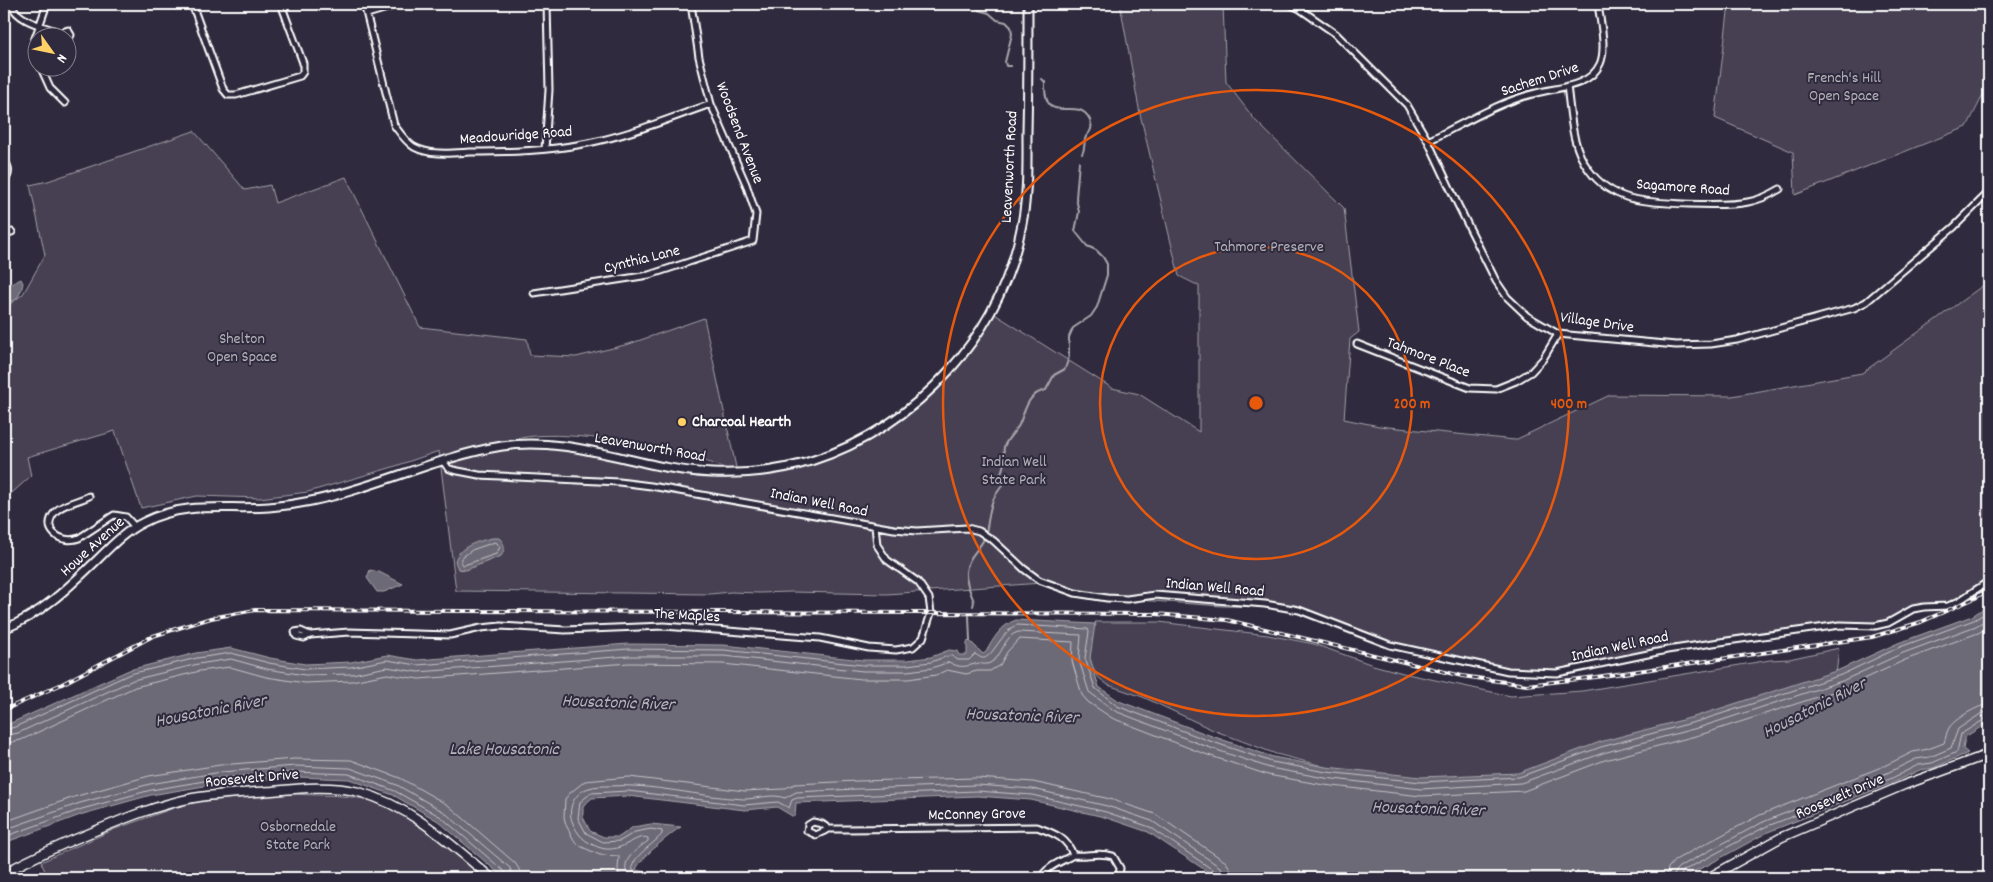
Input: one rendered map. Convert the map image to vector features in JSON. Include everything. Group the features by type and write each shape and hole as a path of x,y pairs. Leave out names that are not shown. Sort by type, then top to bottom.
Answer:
{"main road":[{"name":"Leavenworth Road","path":"328,497 443,461 503,446 542,444 686,471 750,472 788,467 811,461 866,437 906,411 946,375 965,353 985,323 1015,255 1022,224 1026,184 1028,4"},
{"name":"Howe Avenue","path":"4,629 43,608 135,527 157,516 198,507 269,507 328,497"},
{"name":"Roosevelt Drive","path":"1708,878 1782,837 1904,785 1989,754"},
{"name":"Roosevelt Drive","path":"4,873 42,853 119,821 162,806 195,798 326,788 359,792 385,802 416,818 442,836 491,878"}],"street":[{"path":"11,4 14,12 46,28"},
{"path":"38,28 47,4"},
{"path":"192,4 223,89 228,95 236,95 300,76 303,72 303,63 281,4"},
{"name":"Meadowridge Road","path":"364,4 394,124 405,139 415,147 437,153 546,149 588,143 629,132 711,104"},
{"path":"366,14 401,4"},
{"path":"546,149 549,90 547,4"},
{"name":"Woodsend Avenue","path":"691,4 699,57 711,104 746,184 756,214 753,241"},
{"name":"Village Drive","path":"1289,4 1300,9 1336,34 1407,105 1428,141 1496,281 1507,297 1527,316 1558,334 1676,344 1711,344 1737,340 1854,308 1866,302 1954,227 1989,192"},
{"name":"Sachem Drive","path":"1428,141 1500,106 1534,93 1578,84 1591,76 1600,64 1603,41 1598,4"},
{"path":"46,78 50,88 65,103"},
{"name":"Sagamore Road","path":"1567,86 1574,138 1580,156 1588,170 1600,183 1612,191 1630,198 1659,202 1734,204 1763,198 1780,190"},
{"path":"4,161 9,169 4,181"},
{"path":"4,234 12,232"},
{"name":"Cynthia Lane","path":"534,293 649,275 753,241"},
{"name":"Tahmore Place","path":"1357,344 1470,388 1496,389 1516,382 1531,372 1543,359 1558,334"},
{"name":"Indian Well Road","path":"443,461 448,468 479,475 627,483 683,491 875,526 917,531 966,528 983,533 1024,569 1040,580 1075,593 1126,599 1155,595 1265,604 1299,610 1368,638 1508,671 1541,673 1572,670 1713,642 1840,625 1875,626 1888,623 1914,609 1948,606 1989,581"},
{"path":"89,496 55,512 50,524 54,534 67,541 73,541 114,515 126,517 135,527"},
{"name":"The Maples","path":"310,635 349,632 450,635 501,626 565,630 664,626 820,638 869,648 896,650 913,647 923,638 930,612 929,598 918,582 887,560 878,545 875,526"},
{"name":"McConney Grove","path":"829,829 1037,827 1057,834 1069,844 1072,855"},
{"path":"1041,878 1044,872 1053,865 1072,855 1104,853 1113,856 1120,868 1120,878"}],"green space":[{"path":"1120,4 1223,4 1226,82 1255,120 1344,208 1359,332 1350,339 1344,419 1379,426 1515,440 1610,395 1732,396 1862,373 1989,281 1989,582 1960,599 1916,612 1877,627 1863,629 1826,628 1675,649 1558,673 1528,675 1431,655 1363,638 1313,618 1278,607 1221,606 1110,598 1072,594 1042,583 887,594 456,591 439,451 393,467 308,492 260,498 197,496 141,508 115,431 27,457 31,476 4,500 4,309 23,294 45,255 30,185 48,181 194,131 245,190 270,185 275,203 346,177 420,327 527,339 530,355 576,357 629,344 704,318 737,472 656,447 614,440 547,435 514,440 532,440 645,461 697,477 762,476 815,464 867,440 916,410 959,365 993,313 1112,388 1139,394 1199,432 1199,286 1179,276 1140,114"},
{"name":"French's Hill Open Space","path":"1729,4 1989,4 1989,83 1967,127 1795,195 1793,152 1715,118"},
{"path":"1095,622 1159,622 1268,635 1314,644 1373,665 1407,674 1511,696 1582,691 1770,660 1789,659 1839,648 1836,675 1501,785 1329,770 1319,765 1276,754 1213,730 1143,697 1108,685 1099,678 1093,669 1088,652 1090,635 1096,625"},
{"name":"Osbornedale State Park","path":"287,793 352,797 372,801 391,808 425,827 488,878 48,878 41,862 115,829 195,802"}],"water":[{"path":"21,279 23,283 21,292 15,300 10,302 5,298 4,291 11,284"},
{"path":"492,538 499,538 503,542 504,549 501,556 466,570 458,569 455,561 465,548"},
{"path":"370,570 379,572 403,584 384,592 377,592 367,578"},
{"name":"Lake Housatonic","path":"1989,605 1989,722 1965,737 1963,749 1968,753 1933,768 1920,770 1768,832 1680,878 1217,878 1148,832 1104,817 1031,800 977,796 796,803 795,816 792,816 777,807 745,810 628,796 592,798 583,806 583,817 590,831 604,837 619,837 633,827 651,824 681,827 649,853 636,870 670,877 688,872 693,878 504,878 438,821 393,795 349,779 296,777 222,783 151,795 83,814 4,843 4,726 129,670 196,653 231,648 270,658 305,664 351,662 387,655 417,660 628,644 724,645 863,660 907,660 931,657 949,650 957,651 959,655 967,655 967,642 970,641 983,654 1002,629 1016,620 1095,624 1090,658 1099,687 1119,701 1273,757 1326,767 1421,777 1518,773 1600,742 1697,716 1839,670 1898,643 1972,616"}],"waterway":[{"path":"972,4 979,10 989,13 997,20 1006,22 1011,27 1012,34 1005,62 1006,66 1011,66"},
{"path":"1042,79 1045,82 1046,96 1049,104 1055,108 1076,109 1083,112 1090,119 1091,129 1086,138 1082,154"},
{"path":"973,606 974,602 966,580 966,572 971,559 984,539 992,502 1002,485 1004,447 1019,425 1031,399 1046,390 1054,375 1065,369 1069,357 1069,337 1073,328 1091,316 1097,307 1107,275 1107,264 1103,257 1096,250 1087,246 1075,231 1079,212 1076,198 1079,162"},
{"path":"969,616 970,641"}],"railway":[{"path":"4,710 62,684 153,636 211,618 255,610 1156,614 1227,620 1462,676 1527,685 1596,677 1872,637 1921,622 1975,598 1989,589"}],"place":[{"name":"Charcoal Hearth","path":"682,422"}],"park label":[{"name":"Tahmore Preserve","path":"1269,247"},
{"name":"Shelton Open Space","path":"242,348"},
{"name":"Indian Well State Park","path":"1014,471"}],"water label":[{"name":"Housatonic River","path":"618,704"},
{"name":"Housatonic River","path":"1815,709"},
{"name":"Housatonic River","path":"211,712"},
{"name":"Housatonic River","path":"1022,717"},
{"name":"Housatonic River","path":"1428,810"}]}
